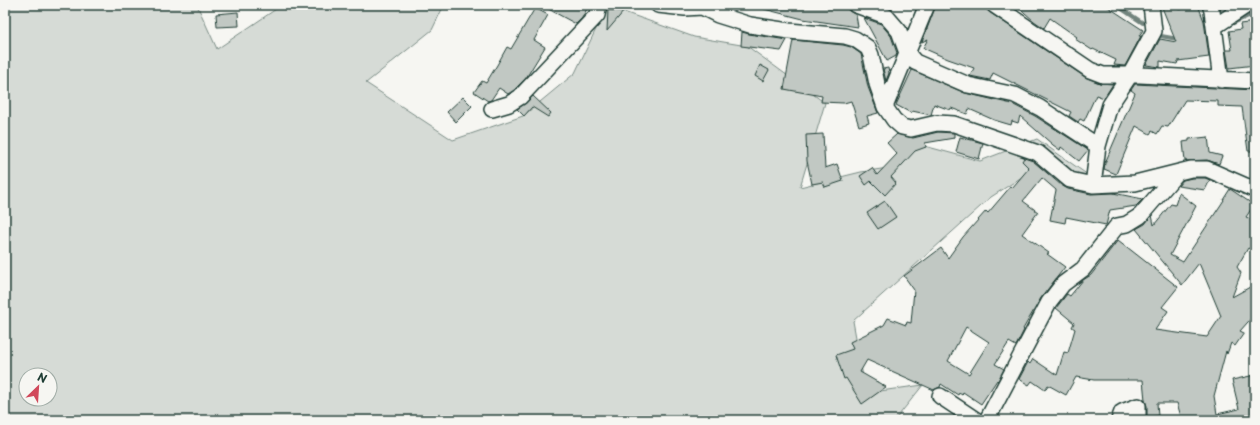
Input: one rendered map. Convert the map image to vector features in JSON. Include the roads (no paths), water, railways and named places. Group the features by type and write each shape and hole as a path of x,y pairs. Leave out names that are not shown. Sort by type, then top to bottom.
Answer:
{"street":[{"path":"492,109 509,104 520,97 597,15 599,5"},
{"path":"658,5 685,8 703,6 718,14 750,25 789,31 845,36 855,39 868,48 871,55 877,84 885,107 894,120 902,127 912,129 937,123 954,124 1038,153 1070,180 1093,185 1134,183 1191,169 1208,169 1255,190"},
{"path":"856,5 886,16 899,31 907,53 915,62 968,85 1015,95 1040,108 1098,146"},
{"path":"885,107 927,5"},
{"path":"994,5 1090,70 1104,75 1255,81"},
{"path":"1093,185 1098,146 1110,105 1130,75 1154,31 1151,5"},
{"path":"1210,5 1221,80"},
{"path":"1214,27 1247,5"},
{"path":"987,420 1049,302 1063,284 1082,269 1117,226 1127,224 1140,216 1177,173"},
{"path":"940,396 976,420"},
{"path":"1119,420 1122,412 1138,406 1138,420"}],"waterway":[{"path":"1116,5 1143,23"},
{"path":"1227,26 1255,13"},
{"path":"1161,36 1178,39"}]}
